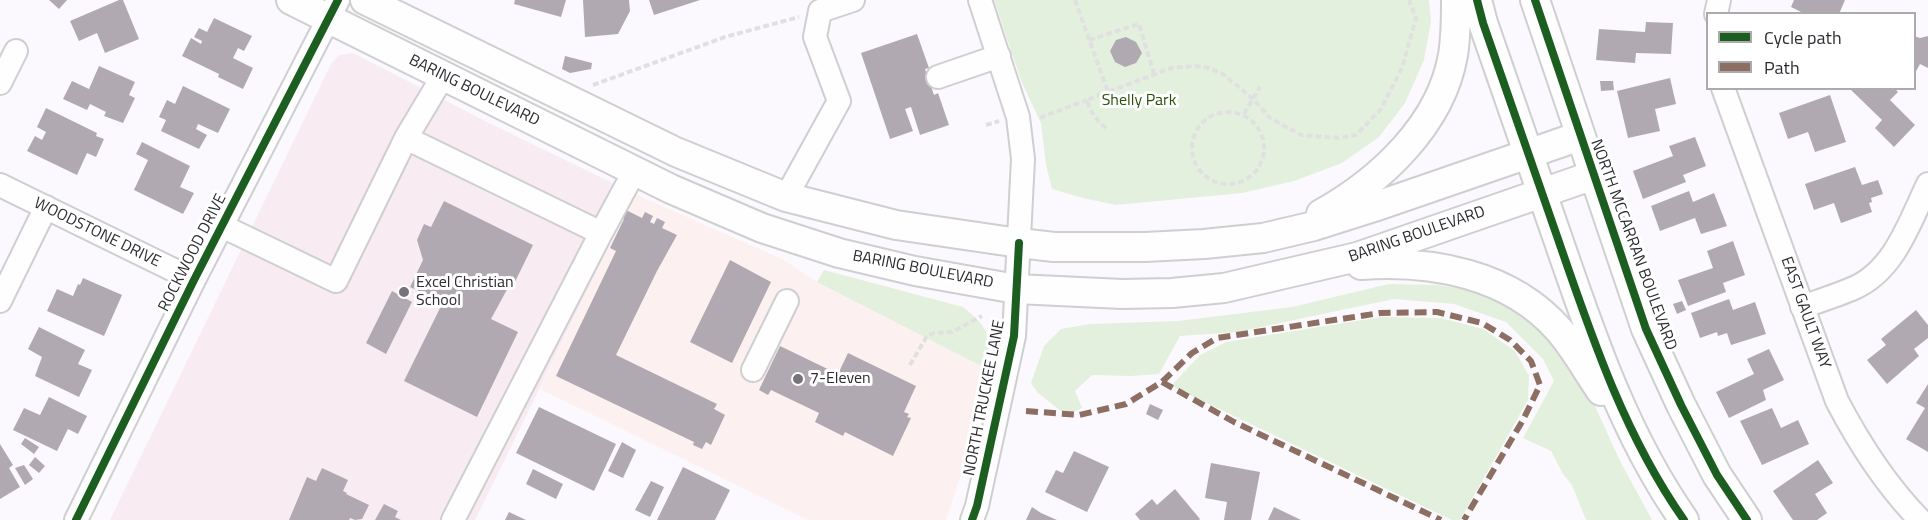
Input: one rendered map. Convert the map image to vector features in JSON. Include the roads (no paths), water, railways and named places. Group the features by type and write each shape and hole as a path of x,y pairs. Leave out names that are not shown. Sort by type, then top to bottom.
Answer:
{"main road":[{"name":"BARING BOULEVARD","path":"291,0 333,9 444,76 713,208 812,245 915,271 1016,289 1122,294 1172,293 1224,288 1357,257 1594,175"},
{"name":"BARING BOULEVARD","path":"365,0 676,152 786,197 896,225 1019,243 1064,247 1145,247 1263,238 1374,207 1580,136"},
{"path":"1288,232 1332,208 1371,180 1406,146 1426,121 1443,88 1453,56 1456,0"},
{"path":"1478,0 1483,23 1587,322 1608,379 1640,446"},
{"name":"NORTH MCCARRAN BOULEVARD","path":"1535,0 1646,329 1717,475 1747,520"},
{"path":"1297,272 1405,263 1456,271 1493,283 1511,292 1559,331 1640,446 1684,520"}],"street":[{"path":"786,197 839,101 815,37 820,11 853,0"},
{"name":"NORTH TRUCKEE LANE","path":"972,520 1014,336 1023,159 1018,117 980,0"},
{"name":"ROCKWOOD DRIVE","path":"76,520 194,280 333,9"},
{"path":"0,83 16,51"},
{"path":"938,77 999,56"},
{"path":"222,226 336,281 406,138 444,76"},
{"name":"EAST GAULT WAY","path":"1724,90 1837,401 1857,439 1881,475 1920,520"},
{"path":"406,138 601,234"},
{"path":"453,520 635,170"},
{"path":"1802,307 1856,287 1876,274 1899,244 1928,184"},
{"name":"WOODSTONE DRIVE","path":"0,185 194,280"},
{"path":"0,301 46,207"},
{"path":"753,370 787,300"}],"place":[{"name":"Excel Christian School","path":"404,292"},
{"name":"7-Eleven","path":"798,379"}],"park label":[{"name":"Shelly Park","path":"1139,101"}]}
